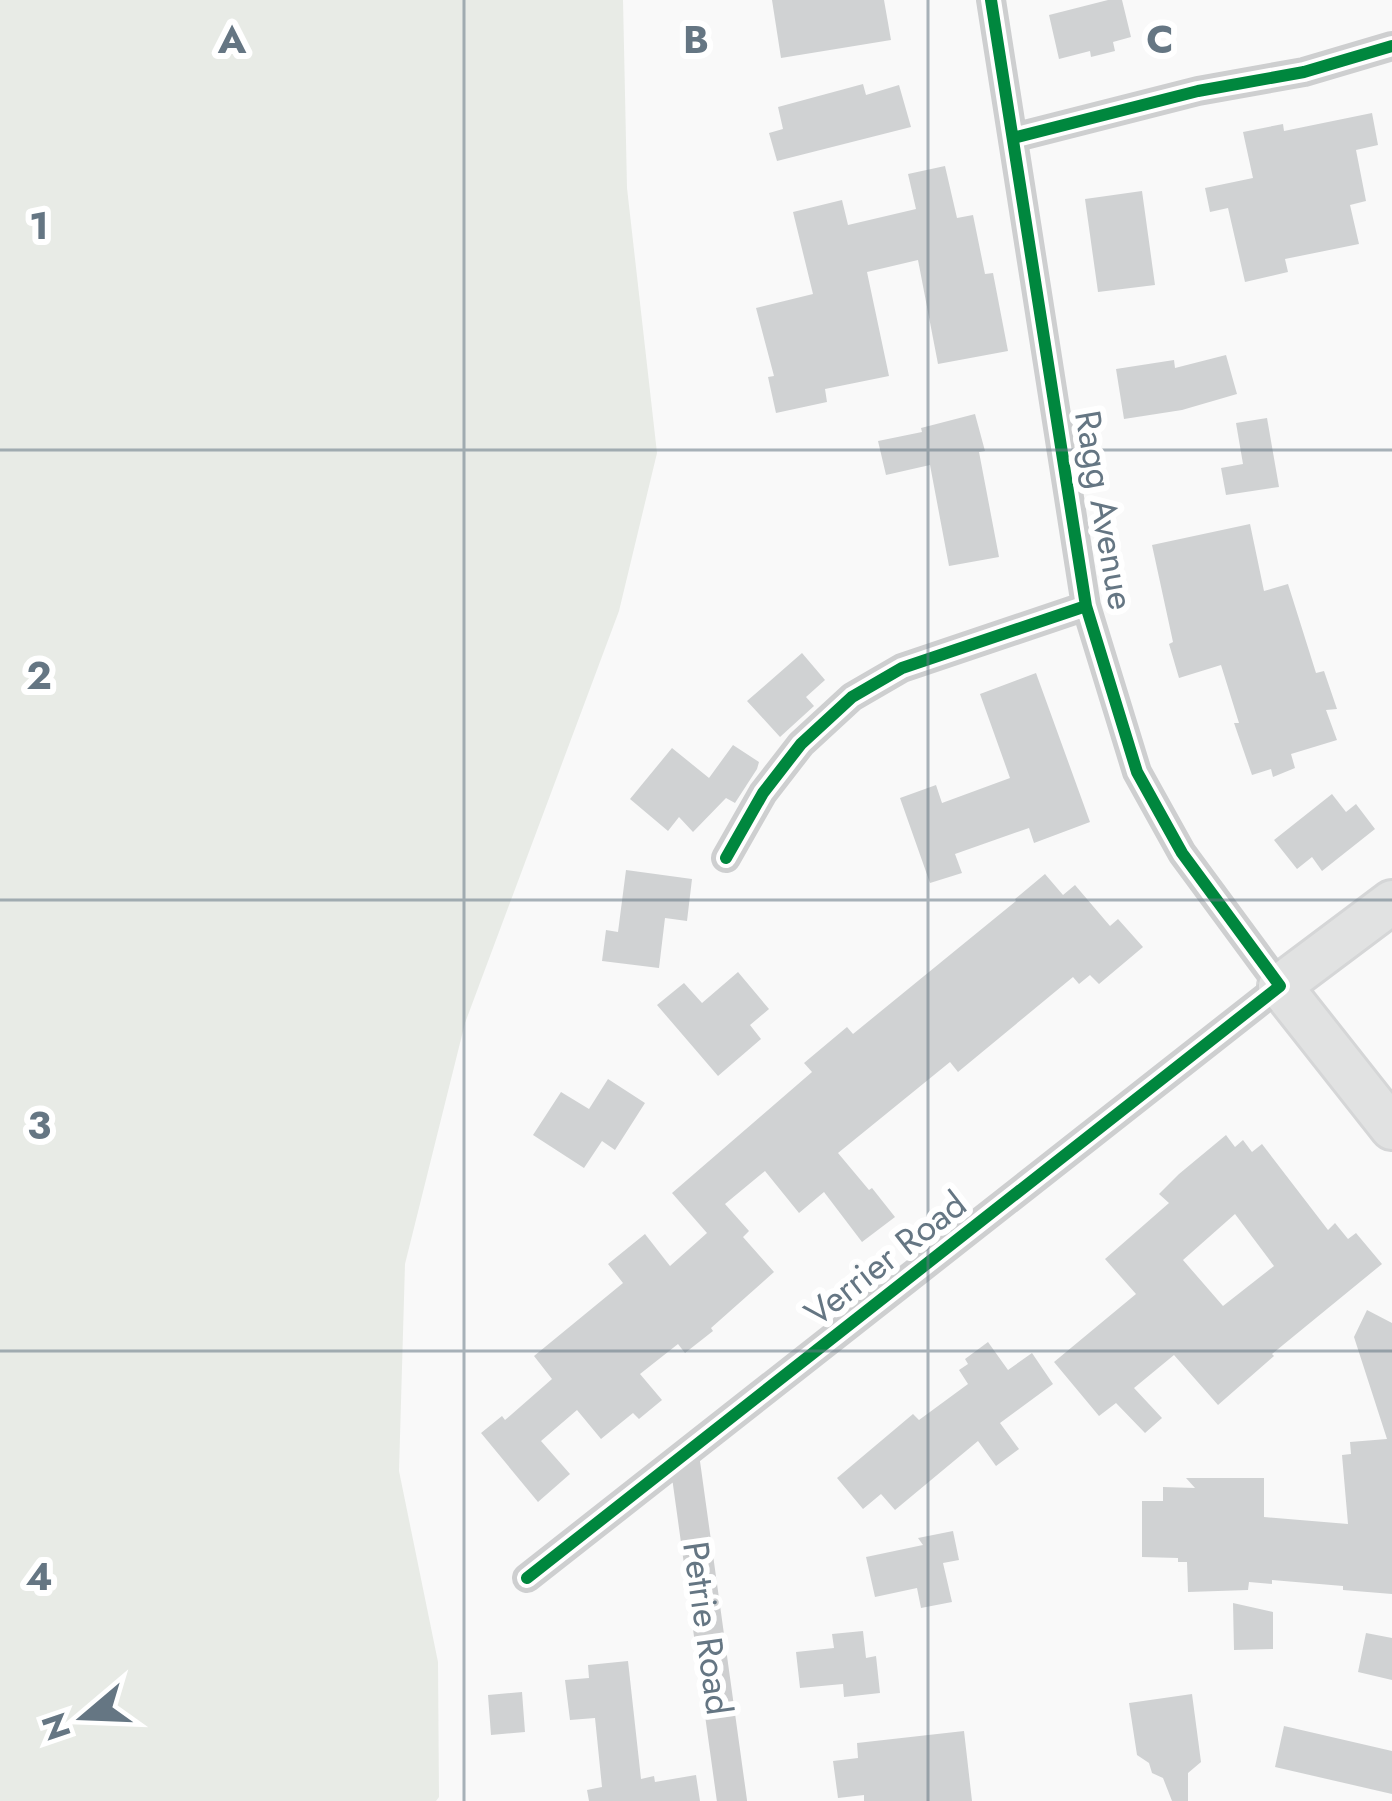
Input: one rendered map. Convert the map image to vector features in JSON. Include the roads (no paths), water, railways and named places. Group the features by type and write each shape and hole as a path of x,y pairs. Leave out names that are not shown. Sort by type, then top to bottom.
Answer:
{"main road":[{"path":"1280,986 1392,902"},
{"name":"Ragg Avenue","path":"1280,986 1392,1128"}],"street":[{"name":"Ragg Avenue","path":"991,0 1086,606 1137,772 1182,853 1280,986"},
{"path":"1013,137 1198,91 1304,72 1392,46"},
{"path":"726,858 764,793 802,743 852,697 902,668 1086,606"},
{"name":"Verrier Road","path":"527,1578 1280,986"},
{"name":"Petrie Road","path":"684,1455 732,1801"}]}
